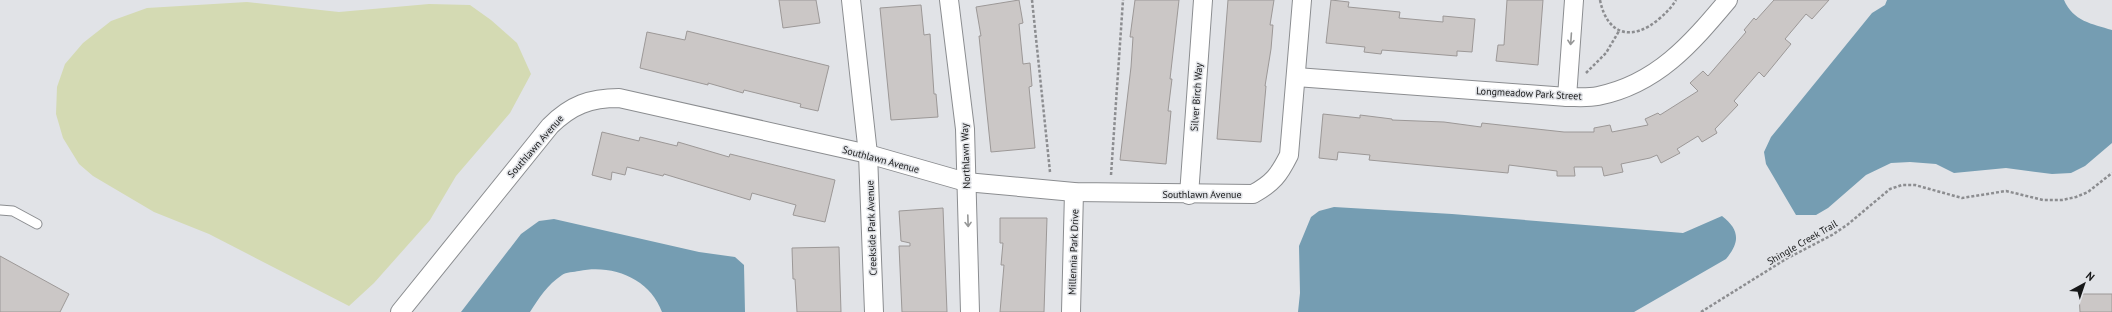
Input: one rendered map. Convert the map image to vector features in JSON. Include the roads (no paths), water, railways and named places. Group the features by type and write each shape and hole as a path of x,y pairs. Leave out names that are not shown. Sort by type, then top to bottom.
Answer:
{"street":[{"name":"Creekside Park Avenue","path":"851,0 868,154 874,312"},
{"name":"Northlawn Way","path":"949,0 965,129 970,312"},
{"name":"Silver Birch Way","path":"1189,195 1203,0"},
{"name":"Southlawn Avenue","path":"400,312 550,126 563,113 581,103 602,98 619,98 868,154 966,182 1074,192 1189,195 1252,194 1268,186 1280,173 1289,155 1302,0"},
{"path":"1567,98 1574,0"},
{"name":"Longmeadow Park Street","path":"1296,77 1567,98 1596,96 1623,90 1656,72 1694,42 1728,0"},
{"name":"Millennia Park Drive","path":"1071,312 1074,192"}],"lane":[{"path":"0,210 13,211 37,224"}],"water":[{"path":"1887,0 2064,0 2072,13 2084,21 2112,30 2112,143 2085,166 2071,173 2052,174 2006,168 1954,173 1936,164 1910,162 1891,163 1866,175 1828,208 1816,215 1796,215 1766,164 1764,152 1771,137 1872,13 1885,5"},
{"path":"1334,207 1452,214 1683,233 1722,216 1728,221 1735,231 1736,242 1731,253 1726,259 1634,312 1298,312 1300,293 1299,246 1311,217 1319,211"},
{"path":"554,219 699,252 735,257 744,265 745,312 662,312 656,300 649,291 629,276 617,272 592,269 562,275 548,287 530,312 461,312 521,234 539,221"}]}
